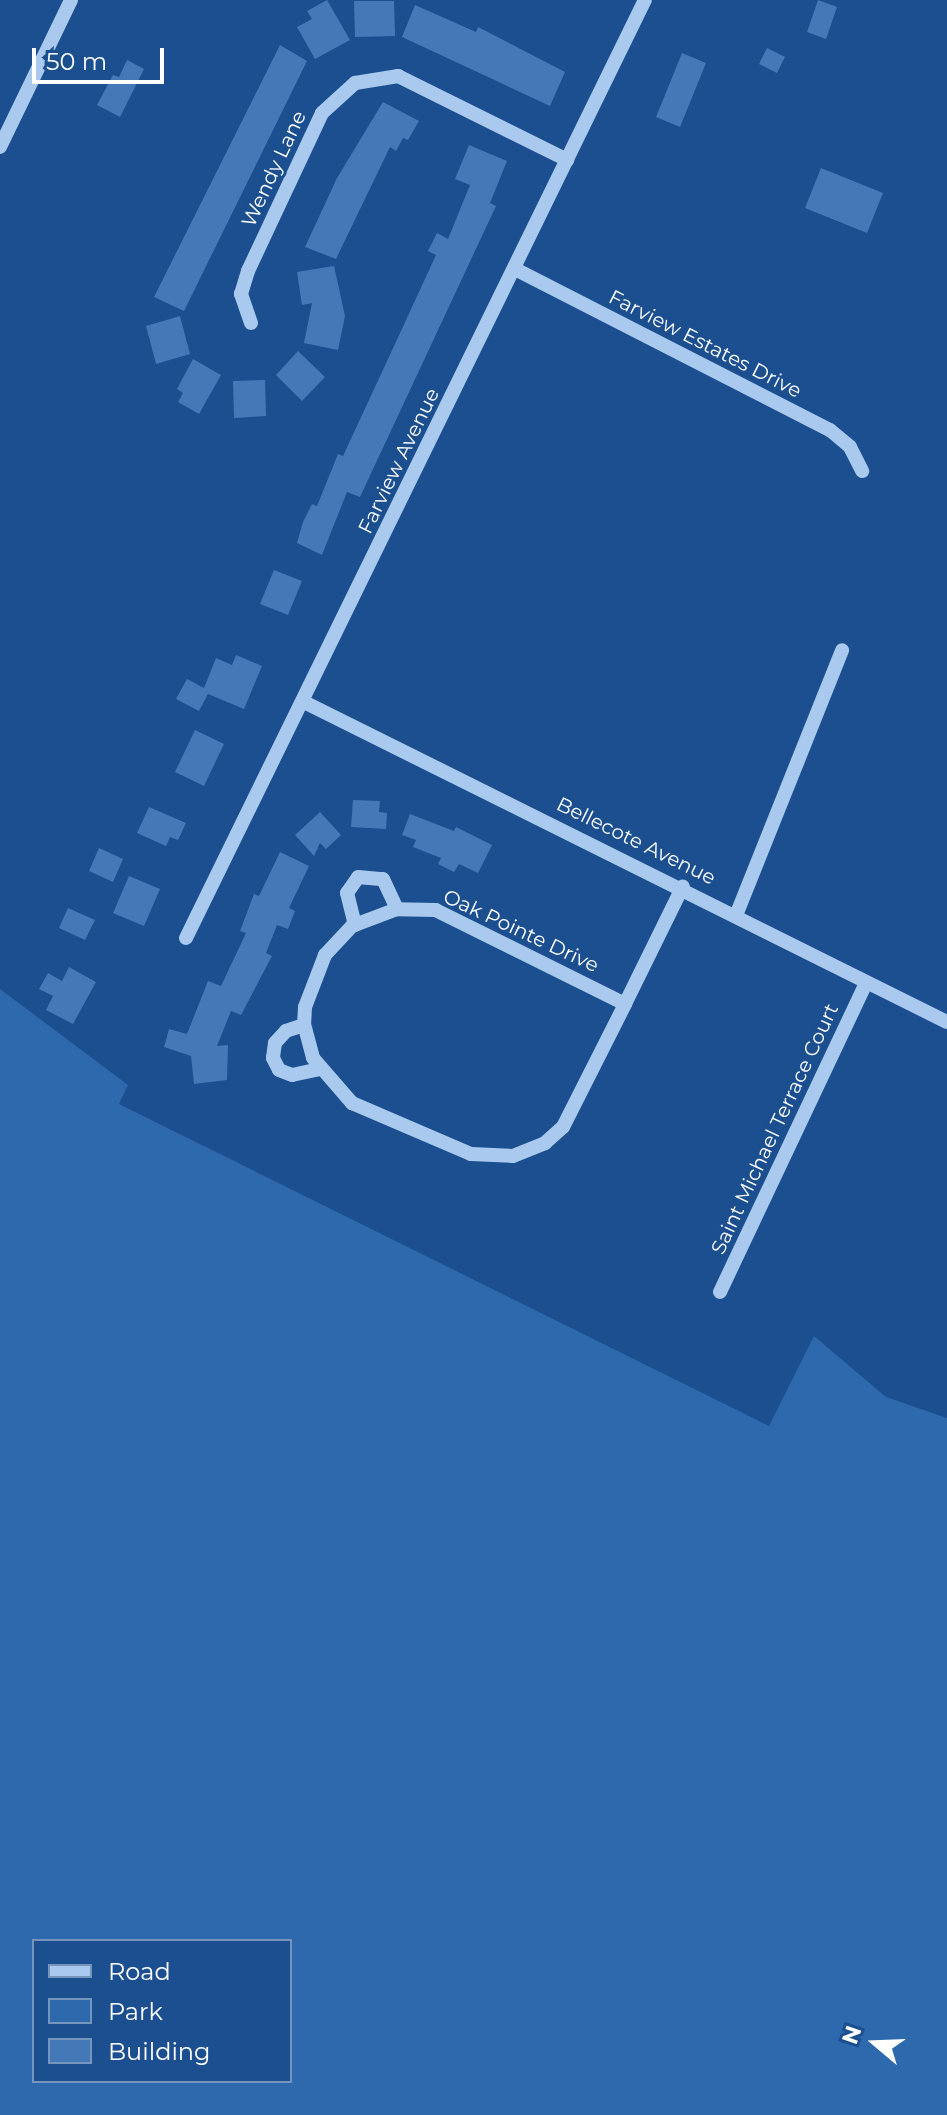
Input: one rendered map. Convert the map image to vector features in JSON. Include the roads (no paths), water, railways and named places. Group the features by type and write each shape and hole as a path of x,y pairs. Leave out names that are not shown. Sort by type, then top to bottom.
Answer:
{"street":[{"path":"0,147 71,0"},
{"name":"Farview Avenue","path":"186,938 645,0"},
{"name":"Wendy Lane","path":"251,323 241,294 248,271 322,113 355,83 398,76 567,160"},
{"name":"Farview Estates Drive","path":"515,269 830,430 850,447 862,471"},
{"path":"737,913 842,650"},
{"name":"Bellecote Avenue","path":"304,702 683,886 866,983 947,1022"},
{"path":"355,925 347,893 358,877 383,879 397,909"},
{"path":"320,1069 292,1075 279,1070 273,1058 275,1043 286,1031 304,1025 320,1069 352,1103 425,1138 471,1154 513,1156 545,1143 563,1127 683,886"},
{"name":"Oak Pointe Drive","path":"304,1025 305,1007 325,955 355,925 397,909 436,910 625,1004"},
{"name":"Saint Michael Terrace Court","path":"720,1292 866,983"}]}
